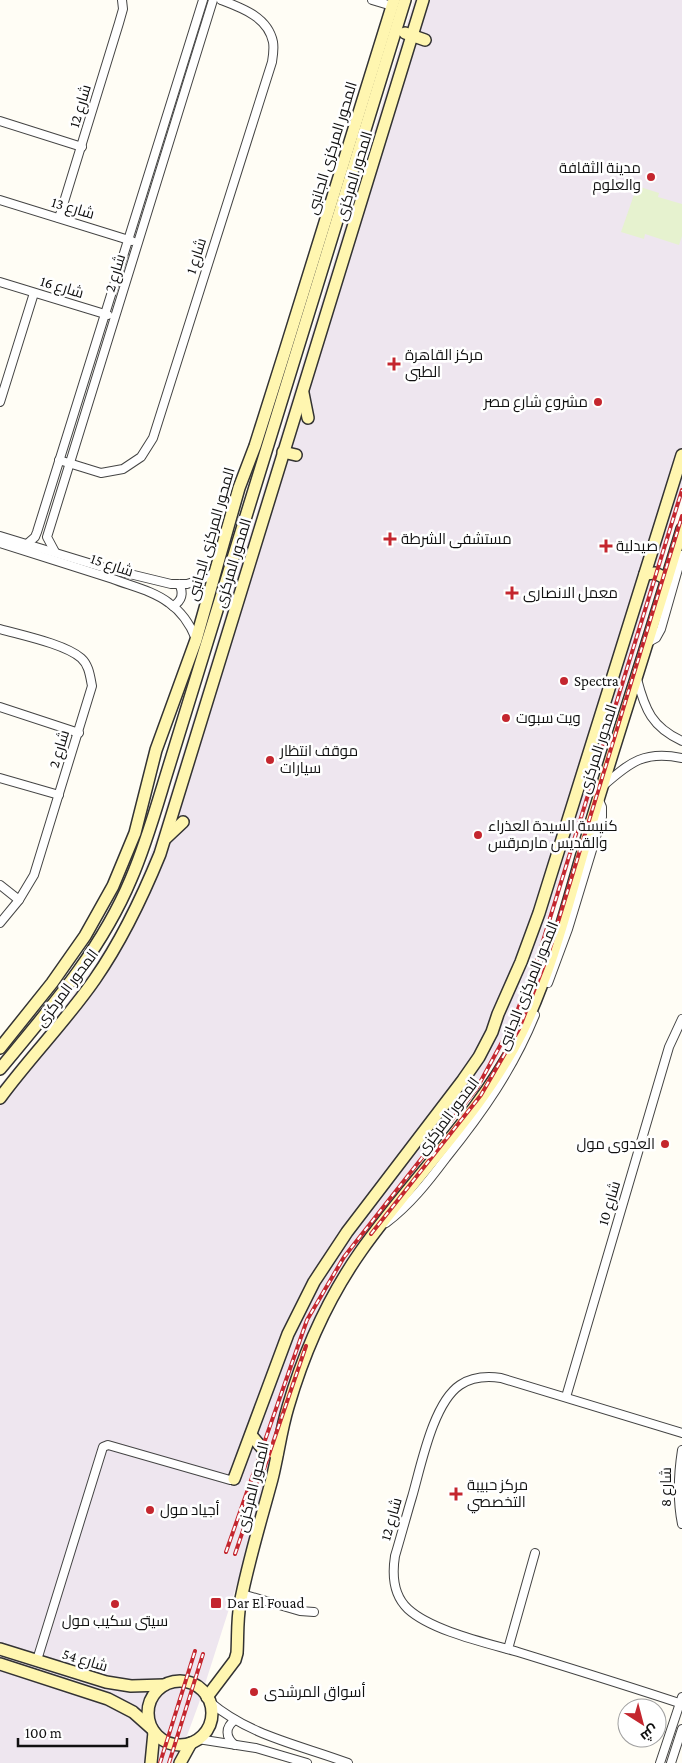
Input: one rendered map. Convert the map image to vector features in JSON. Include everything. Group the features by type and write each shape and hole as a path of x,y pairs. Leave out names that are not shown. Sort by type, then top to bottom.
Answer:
{"main road":[{"name":"المحور المركزى","path":"0,1069 91,954 116,911 131,880 159,800 406,0"},
{"name":"المحور المركزى","path":"0,1098 94,980 114,951 147,887 164,839 423,0"},
{"name":"المحور المركزى الجانبى","path":"0,1048 69,960 100,912 117,879 135,833 156,750 196,640 238,488 285,351 392,3"},
{"path":"396,31 425,40"},
{"path":"352,175 356,181 362,181 372,168"},
{"path":"337,220 349,208 355,210 357,214"},
{"path":"352,231 364,236"},
{"path":"303,390 308,418"},
{"path":"247,464 268,448"},
{"path":"283,452 296,455"},
{"name":"المحور المركزى","path":"234,1479 288,1334 300,1306 326,1261 346,1232 450,1098 486,1044 540,913 617,644 645,574 682,455"},
{"name":"المحور المركزى","path":"209,1700 235,1660 237,1653 238,1615 242,1594 289,1405 314,1336 339,1284 376,1230 473,1110 493,1082 515,1044 533,1006 553,951 682,529"},
{"path":"645,574 658,574 667,579"},
{"path":"156,750 159,800"},
{"path":"164,839 183,822"},
{"path":"43,1017 46,1024 54,1025 72,1009"},
{"path":"14,1052 36,1036 42,1037 45,1043"},
{"path":"251,1435 262,1448 277,1454"},
{"name":"شارع 54","path":"0,1649 106,1682 142,1687 164,1685"},
{"name":"شارع 54","path":"0,1664 116,1702 133,1712 153,1730"},
{"path":"151,1763 153,1730 148,1715 150,1702 164,1685 171,1682 186,1681 200,1688 209,1700 212,1716 207,1729 194,1741 180,1763"},
{"path":"116,1702 122,1695 123,1685"},
{"path":"153,1730 159,1737 177,1745 194,1741"}],"street":[{"name":"شارع 12","path":"59,218 123,9 122,0"},
{"name":"شارع 2","path":"27,544 37,532 203,0"},
{"name":"شارع 2","path":"55,552 47,537 213,0"},
{"name":"شارع 1","path":"59,460 101,473 123,469 141,457 153,438 272,62 273,42 265,24 249,11 221,0"},
{"path":"372,0 392,3"},
{"path":"0,120 82,147"},
{"name":"شارع 13","path":"0,200 138,243"},
{"name":"شارع 16","path":"0,282 115,318"},
{"path":"0,402 34,293"},
{"name":"شارع 15","path":"0,539 27,544 156,582 187,584 203,579 215,572"},
{"name":"شارع 15","path":"0,539 152,594 181,613 196,640"},
{"path":"647,643 656,638 661,629 682,556"},
{"path":"173,606 179,602 182,596 179,584"},
{"name":"شارع 2","path":"0,629 70,650 82,659 90,671 92,686 36,868 27,888 0,923"},
{"path":"636,678 649,715 666,733 682,741"},
{"path":"0,706 79,733"},
{"path":"600,793 629,765 644,757 668,755 682,758"},
{"path":"0,778 59,795"},
{"path":"0,885 19,900"},
{"name":"شارع 10","path":"566,1396 669,1047 682,1019"},
{"name":"شارع 12","path":"681,1702 450,1631 418,1617 407,1608 399,1597 394,1584 393,1570 395,1556 435,1419 449,1395 459,1386 473,1379 487,1376 501,1378 566,1396 682,1433"},
{"path":"37,1660 103,1447 108,1445 230,1480 234,1479"},
{"name":"شارع 8","path":"682,1450 678,1481 682,1524"},
{"path":"508,1649 535,1553"},
{"path":"242,1594 314,1612"},
{"path":"209,1700 235,1720 261,1734 348,1763"},
{"path":"681,1702 662,1760 681,1763"},
{"path":"235,1720 229,1725 227,1732 229,1740 235,1745"},
{"path":"671,1761 682,1729"},
{"path":"194,1741 235,1745 275,1753 307,1763"}],"shaded area":[{"path":"414,0 682,0 682,498 612,730 523,1007 497,1059 436,1143 374,1222 349,1267 321,1326 199,1703 177,1763 0,1763 0,1085 62,1010 96,964 118,927 141,879 157,837"}],"green space":[{"path":"637,186 659,193 658,197 682,204 682,236 679,245 645,234 644,239 621,232"}],"railway":[{"path":"226,1552 307,1320 344,1257 477,1088 513,1022 538,957 682,490"},
{"path":"371,1234 481,1095 519,1029 548,955 682,516"},
{"path":"235,1554 306,1346"},
{"path":"160,1763 195,1651"},
{"path":"169,1763 203,1654"}],"place":[{"name":"مدينة الثقافة والعلوم","path":"651,177"},
{"name":"مركز القاهرة الطبى","path":"394,364"},
{"name":"مشروع شارع مصر","path":"598,402"},
{"name":"مستشفى الشرطة","path":"390,539"},
{"name":"صيدلية","path":"606,546"},
{"name":"معمل الانصارى","path":"512,593"},
{"name":"Spectra","path":"564,681"},
{"name":"ويت سبوت","path":"506,718"},
{"name":"موقف انتظار سيارات","path":"270,760"},
{"name":"كنيسة السيدة العذراء والقديس مارمرقس","path":"478,835"},
{"name":"العدوى مول","path":"665,1144"},
{"name":"مركز حبيبة التخصصي","path":"456,1494"},
{"name":"أجياد مول","path":"150,1510"},
{"name":"Dar El Fouad","path":"216,1603"},
{"name":"سيتى سكيب مول","path":"115,1604"},
{"name":"أسواق المرشدى","path":"254,1692"}]}
